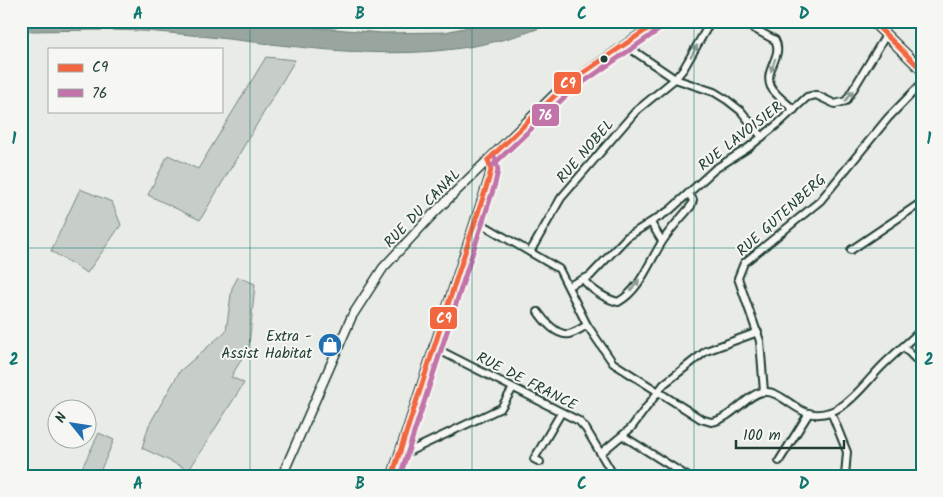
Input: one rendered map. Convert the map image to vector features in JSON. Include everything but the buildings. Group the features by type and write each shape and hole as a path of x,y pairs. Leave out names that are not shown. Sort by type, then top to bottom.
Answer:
{"main road":[{"path":"872,21 922,70"}],"street":[{"name":"RUE DU CANAL","path":"282,476 352,316 366,291 401,247 567,84 659,21"},
{"name":"RUE NOBEL","path":"530,252 560,198 636,111 675,79 684,68 711,21"},
{"path":"740,21 775,40 778,51 769,78 773,89 794,110"},
{"name":"RUE LAVOISIER","path":"568,286 583,279 627,237 636,230 651,223 688,194 715,169 762,137 807,97 813,95 835,104 843,103 886,35"},
{"path":"625,46 675,79 714,92 727,100 741,111 762,137"},
{"name":"RUE GUTENBERG","path":"764,392 758,332 738,278 744,263 820,201 888,118 922,83"},
{"path":"392,476 491,170 488,160"},
{"path":"583,279 589,287 618,302 624,299 644,274 662,241 691,206 693,200 688,194"},
{"path":"850,250 922,202"},
{"path":"475,220 559,269 587,325 613,363 711,422 729,415 756,394 764,392 776,396 808,413 831,412 854,397 922,329"},
{"path":"651,223 662,241"},
{"path":"538,312 546,323 562,333 570,334 587,325"},
{"path":"601,453 624,436 658,390 706,351 758,332"},
{"path":"904,346 922,366"},
{"name":"RUE DE FRANCE","path":"433,347 579,421 586,429 614,476"},
{"path":"399,453 406,453 501,408 513,388"},
{"path":"540,462 534,459 561,412"},
{"path":"831,412 847,452 845,476"},
{"path":"779,461 808,413"},
{"path":"624,436 687,476"}],"shaded area":[{"path":"21,21 238,21 382,33 445,32 497,21 557,21 509,38 461,48 413,52 365,52 316,49 151,31 21,31"},
{"path":"266,57 295,60 200,220 148,195 168,155 198,169"},
{"path":"80,189 112,202 121,225 87,273 51,251"},
{"path":"238,277 255,284 249,346 231,377 244,383 189,470 142,448 149,425 180,371 226,331 232,288"},
{"path":"99,433 114,440 98,476 86,476 80,472 91,450 98,450"}],"transit line":[{"name":"C9","path":"488,160 567,84 659,21"},
{"name":"C9","path":"872,21 922,70"},
{"name":"76","path":"493,165 572,90 663,27"},
{"name":"76","path":"400,476 495,184 498,170 495,158"},
{"name":"C9","path":"392,476 488,182 491,170 488,160"}],"place":[{"name":"Extra - Assist Habitat","path":"330,345"}]}
